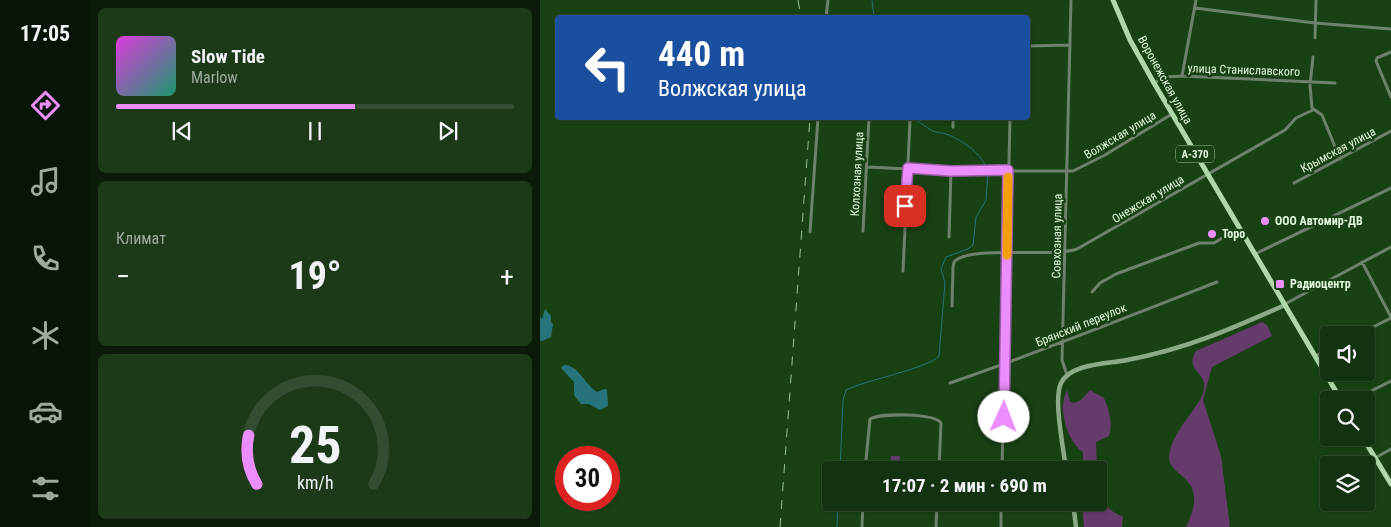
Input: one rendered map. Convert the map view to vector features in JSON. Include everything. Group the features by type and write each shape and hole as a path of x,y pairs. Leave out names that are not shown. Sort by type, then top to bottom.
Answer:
{"highway":[{"name":"Воронежская улица","path":"1113,0 1130,40 1154,83 1335,391"},
{"path":"1375,458 1391,484"}],"main road":[{"path":"1067,376 1082,368 1162,353 1194,344 1285,305"},
{"name":"Совхозная улица","path":"1065,461 1059,414 1060,387 1067,376"},
{"path":"1074,511 1076,527"}],"street":[{"path":"826,15 828,0"},
{"name":"Совхозная улица","path":"1067,376 1062,360 1071,69 1069,45 1071,0"},
{"path":"1182,76 1196,0"},
{"path":"1315,38 1316,0"},
{"path":"1195,8 1315,23 1391,29"},
{"path":"1030,46 1069,45"},
{"path":"1391,52 1377,58 1381,76 1391,97"},
{"path":"1313,57 1310,82 1313,110 1322,115 1340,159"},
{"name":"улица Станиславского","path":"1154,83 1165,77 1182,76 1334,83"},
{"name":"Онежская улица","path":"952,306 955,260 975,254 1066,252 1085,246 1284,130 1296,118 1313,110"},
{"name":"Волжская улица","path":"867,168 1068,172 1078,170 1105,156 1172,114"},
{"path":"810,232 818,120"},
{"name":"Колхозная улица","path":"862,231 869,120"},
{"path":"903,271 910,120"},
{"path":"953,120 953,127"},
{"path":"1002,461 1006,364 1010,120"},
{"name":"Крымская улица","path":"1294,183 1391,132"},
{"path":"949,237 951,171"},
{"path":"1255,254 1391,188"},
{"path":"1092,292 1100,283 1116,274 1199,243 1214,243 1239,228"},
{"path":"1285,305 1391,247"},
{"path":"1362,262 1391,317 1374,326"},
{"name":"Брянский переулок","path":"950,383 1063,344 1105,325 1217,282"},
{"path":"1315,356 1320,354"},
{"path":"1370,391 1391,381"},
{"path":"866,461 870,418 905,415 935,418 941,423 939,461"},
{"path":"1375,458 1391,449"},
{"path":"862,527 863,511"},
{"path":"936,527 937,511"},
{"path":"1001,527 1002,511"}],"shaded area":[{"path":"1262,322 1267,325 1272,336 1212,367 1203,400 1221,456 1230,527 1186,527 1193,510 1194,497 1192,488 1187,480 1171,464 1169,457 1175,437 1198,403 1204,389 1204,383 1194,367 1193,357 1196,351"},
{"path":"1067,390 1070,402 1074,403 1081,400 1090,390 1104,398 1109,412 1111,427 1109,436 1096,442 1097,461 1083,461 1083,452 1072,440 1065,424 1063,406"},
{"path":"891,456 900,456 900,461 891,461"},
{"path":"1107,506 1123,517 1122,527 1084,527 1083,511 1107,511"}],"water":[{"path":"545,309 551,316 553,324 551,337 542,341 540,340 540,317 542,319"},
{"path":"564,365 574,368 597,392 607,390 608,406 600,410 589,404 581,404 574,395 574,382 561,368"}],"waterway":[{"path":"872,0 874,15"},
{"path":"916,120 933,131 946,134 964,143 981,158 987,169"},
{"path":"840,461 843,400 846,390 923,365 939,356 945,283 941,269 946,257 968,249 973,245 976,217 986,200 988,173"},
{"path":"837,527 838,511"}],"railway":[{"path":"798,0 800,15"},
{"path":"780,527 810,120"}],"slow traffic":[{"path":"1007,255 1008,177"}],"place":[{"name":"ООО Автомир-ДВ","path":"1265,221"},
{"name":"Торо","path":"1212,234"},
{"name":"Радиоцентр","path":"1280,284"}],"route":[{"path":"905,206 908,168 951,171 1008,170 1004,417"}]}
